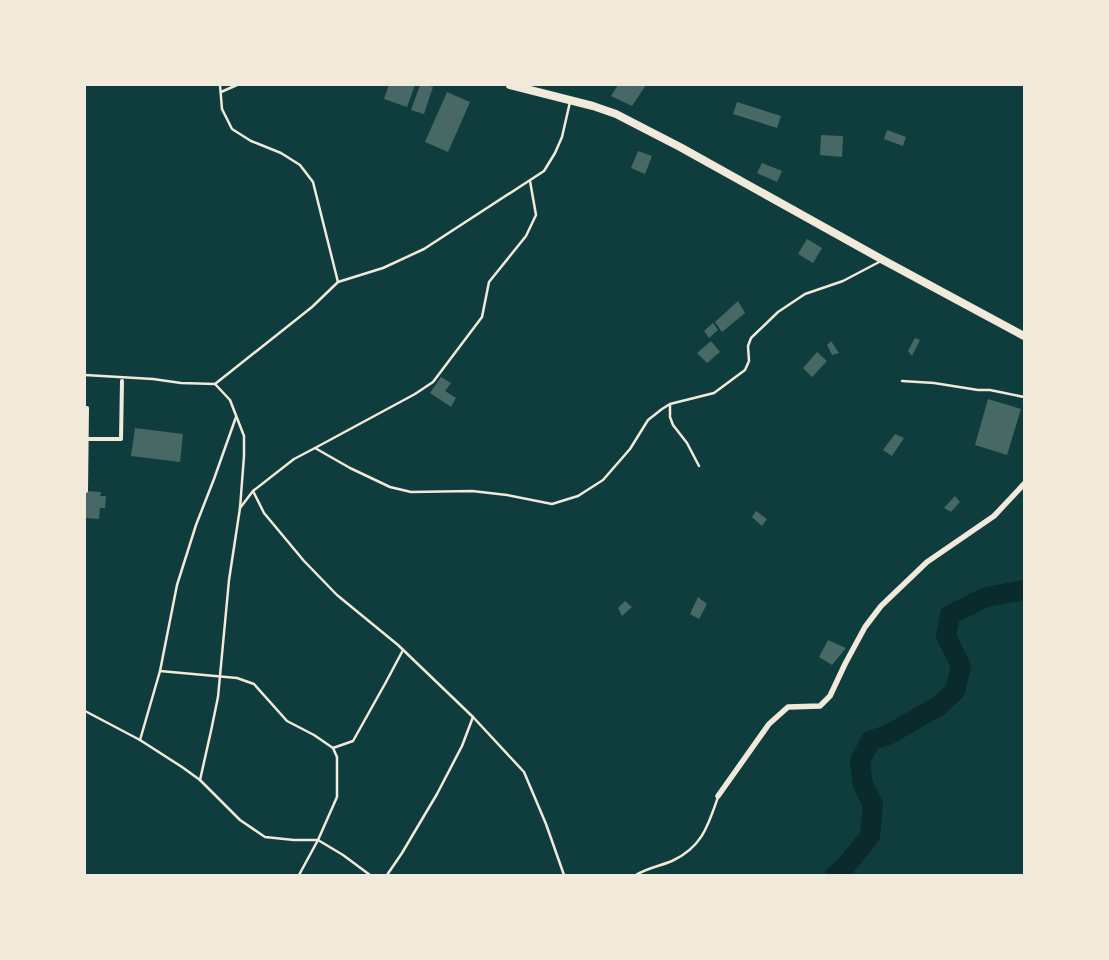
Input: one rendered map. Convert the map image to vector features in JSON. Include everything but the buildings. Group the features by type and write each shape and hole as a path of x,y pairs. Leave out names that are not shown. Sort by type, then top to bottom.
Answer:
{"main road":[{"path":"510,85 593,106 616,114 1024,336"}],"street":[{"path":"86,439 120,439 122,381"},
{"path":"86,491 87,408"},
{"path":"718,796 769,724 788,707 820,706 830,696 844,664 861,634 881,606 927,562 994,516 1024,484"}],"lane":[{"path":"220,85 222,109 232,129 251,141 281,153 300,166 313,182 338,282"},
{"path":"221,92 237,85"},
{"path":"85,376 215,384 312,307 338,282 383,268 424,249 544,171 562,137 571,101"},
{"path":"240,508 253,491 294,459 415,394 432,382 482,317 489,282 526,236 536,215 530,181"},
{"path":"315,448 350,468 390,487 411,492 472,491 507,495 552,504 578,496 603,480 630,449 648,420 662,408 670,404 714,393 745,370 749,361 748,346 750,338 778,312 806,294 843,281 883,260"},
{"path":"902,381 990,390 1024,397"},
{"path":"200,780 218,697 229,580 240,508 244,456 244,436 230,400 215,384"},
{"path":"670,404 670,417 673,425 687,443 699,466"},
{"path":"140,740 160,671 177,585 196,525 236,416"},
{"path":"253,491 264,513 304,561 337,595 403,650 473,717 524,772 546,824 564,875"},
{"path":"333,748 353,741 403,650"},
{"path":"160,671 237,678 254,684 287,722 314,735 333,748 337,757 337,797 318,840 299,875"},
{"path":"85,711 140,740 200,780 240,820 265,837 318,840 343,855 370,875"},
{"path":"387,875 437,794 462,746 473,717"},
{"path":"636,875 673,860 695,846 707,829 718,796"}],"waterway":[{"path":"835,875 844,868 870,836 873,804 863,785 860,761 871,740 888,735 940,705 955,691 961,666 946,636 950,615 986,597 1024,590"}]}
